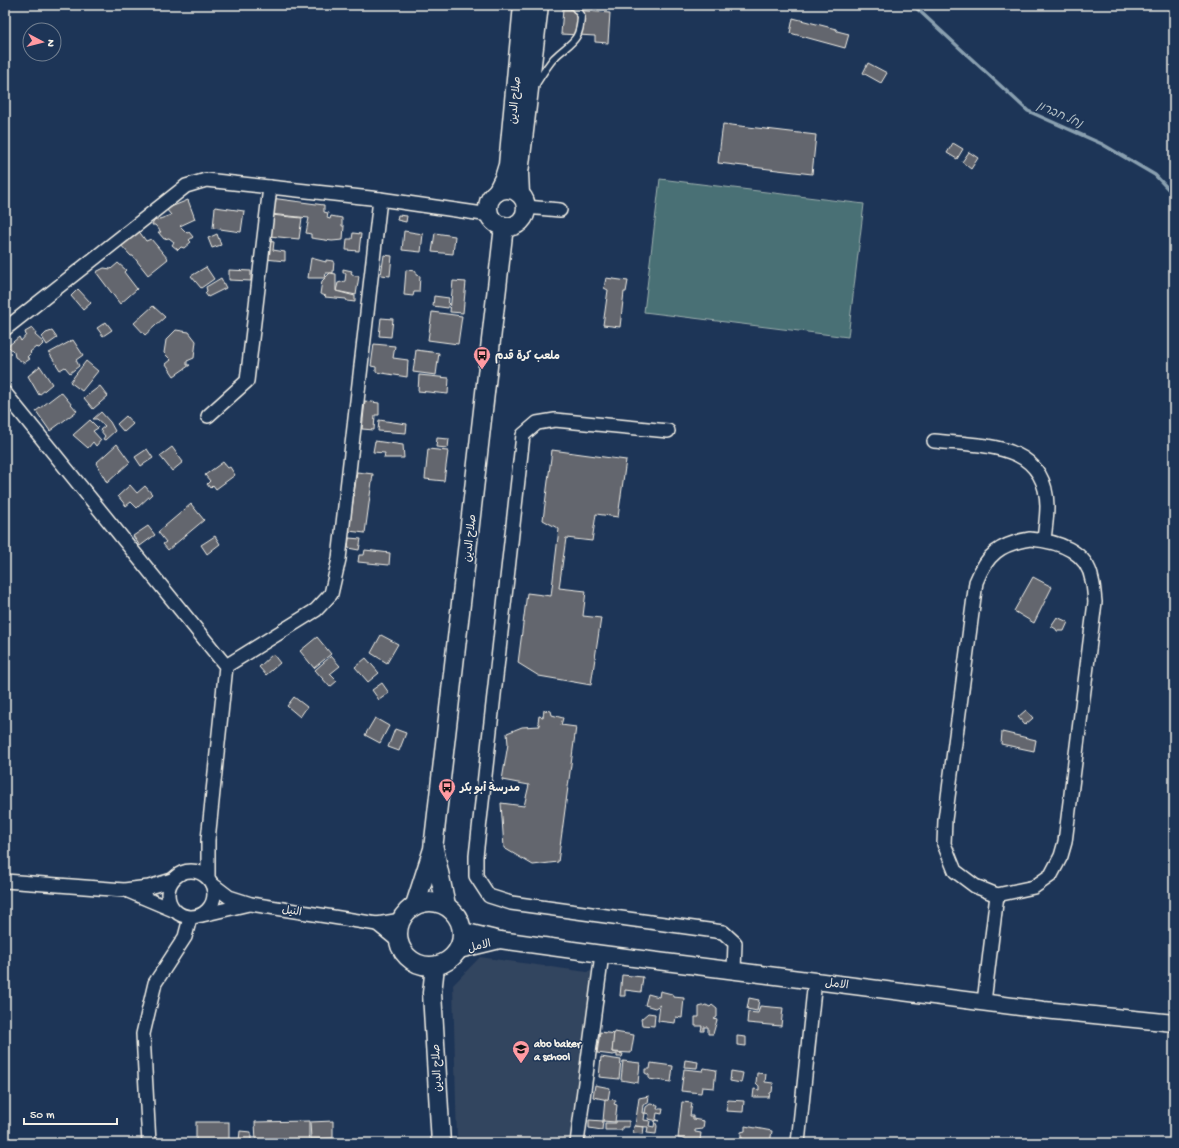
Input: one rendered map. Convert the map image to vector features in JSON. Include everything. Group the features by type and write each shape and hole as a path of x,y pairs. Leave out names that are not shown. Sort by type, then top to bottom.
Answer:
{"main road":[{"name":"صلاح الدين","path":"497,192 504,178 508,165 520,33 533,9"},
{"name":"صلاح الدين","path":"523,200 519,173 527,106 533,9"},
{"path":"509,189 523,200 524,216 521,221 510,226 498,224 490,215 489,202 497,192 509,189"},
{"name":"صلاح الدين","path":"415,905 433,849 504,226"},
{"name":"صلاح الدين","path":"433,849 446,905"},
{"path":"425,901 446,905 460,920 462,941 458,950 453,957 445,963 435,966 426,966 416,963 408,958 398,941 398,930 401,920 407,911 415,905 425,901"},
{"name":"صلاح الدين","path":"416,963 432,993"},
{"name":"صلاح الدين","path":"435,966 432,993 441,1143"}],"street":[{"path":"5,329 186,186 206,180 380,198 490,215"},
{"path":"208,416 247,381 270,187"},
{"path":"226,666 316,610 331,594 339,559 380,198"},
{"path":"523,200 560,210"},
{"path":"5,393 226,666 208,840 210,881 214,898 207,911 195,917 185,937 154,983 143,1034 149,1143"},
{"path":"668,431 555,420 536,423 523,435 476,856 476,876 489,896 511,903 723,932 735,943 734,970"},
{"path":"934,441 1000,448 1014,452 1028,460 1039,472 1044,489 1047,505 1044,540"},
{"path":"1030,539 1044,540 1068,548 1085,562 1092,578 1095,602 1065,842 1062,856 1051,875 1034,887 997,895 975,886 955,871 944,844 945,820 970,622 976,582 983,565 996,551 1014,542 1030,539"},
{"path":"5,881 124,890 149,887 172,880 200,860 208,840"},
{"path":"185,871 193,870 201,873 210,881"},
{"path":"172,880 167,896 174,910 179,915 195,917 251,904"},
{"name":"النيل","path":"210,881 229,897 251,904 377,924 401,920"},
{"path":"124,890 174,910"},
{"path":"984,1002 997,895"},
{"name":"النيل","path":"377,924 398,941"},
{"name":"الامل","path":"462,931 500,940 602,954 1114,1018 1174,1022"},
{"name":"الامل","path":"458,950 500,940"},
{"path":"577,1143 602,954"},
{"path":"798,1143 815,980"}],"lane":[{"path":"527,106 532,90 542,74 554,58 566,49 578,36 581,16 573,5"}],"shaded area":[{"name":"abo baker a school","path":"480,957 587,972 600,969 577,1143 457,1143 453,985"}],"green space":[{"path":"660,179 864,204 848,337 644,312"}],"building":[{"path":"563,9 610,13 608,43 595,42 595,36 561,34"},
{"path":"793,18 836,29 837,31 849,34 845,48 790,33"},
{"path":"868,63 887,73 881,83 863,73"},
{"path":"723,124 816,135 812,174 718,163"},
{"path":"953,143 963,149 957,159 947,153"},
{"path":"969,152 978,158 971,169 962,162"},
{"path":"271,198 324,205 324,212 328,213 327,218 330,219 331,216 342,218 342,226 344,226 343,240 332,241 311,238 311,234 306,233 309,218 269,214"},
{"path":"188,200 195,219 180,226 187,233 189,232 193,237 189,240 191,242 184,248 181,247 178,250 172,245 174,242 169,238 164,239 158,232 161,232 155,225 152,225 154,221 171,215 166,209"},
{"path":"215,207 244,211 241,232 213,228"},
{"path":"271,215 302,218 299,239 269,236"},
{"path":"398,215 407,216 406,222 397,220"},
{"path":"138,230 146,241 151,239 168,259 148,275 133,256 131,256 118,242"},
{"path":"404,231 423,234 421,252 402,250"},
{"path":"353,233 361,234 359,251 346,250 347,239 352,239"},
{"path":"435,233 455,236 453,254 432,252"},
{"path":"217,234 221,245 212,248 208,238"},
{"path":"268,241 274,242 273,250 285,252 285,261 265,259"},
{"path":"384,255 392,256 390,276 381,275"},
{"path":"311,258 326,262 326,260 334,261 333,273 326,273 325,278 308,278"},
{"path":"118,263 126,270 124,272 137,289 120,304 96,272 104,268 111,269"},
{"path":"206,267 214,279 201,288 191,276"},
{"path":"343,269 352,271 351,273 355,276 359,276 356,295 336,291 338,283 345,281 346,273 343,273"},
{"path":"229,270 251,271 251,281 229,280"},
{"path":"406,270 416,271 416,275 420,276 419,292 414,292 413,296 404,295"},
{"path":"330,273 336,274 336,291 355,296 355,302 347,301 346,299 325,297 326,296 320,294 322,281"},
{"path":"221,278 226,288 208,297 205,293 207,291 206,287"},
{"path":"606,278 628,281 626,292 624,292 620,327 603,325 608,290 604,288"},
{"path":"453,281 466,282 463,313 450,312"},
{"path":"78,289 91,303 83,310 71,296"},
{"path":"434,296 449,298 448,308 433,306"},
{"path":"153,306 165,317 145,335 134,323"},
{"path":"432,312 462,316 458,344 428,340"},
{"path":"381,318 393,319 391,337 379,336"},
{"path":"106,322 112,330 103,336 97,328"},
{"path":"32,328 36,333 35,335 44,343 39,348 36,347 30,352 31,353 27,357 30,359 24,363 15,357 14,352 8,346 19,337 21,341 26,335 25,332"},
{"path":"176,330 189,332 196,341 194,358 187,361 187,365 190,365 174,376 166,364 171,360 164,353 166,340"},
{"path":"52,331 57,338 47,345 42,337 46,333"},
{"path":"73,340 83,355 76,360 79,366 70,373 65,367 60,370 49,353"},
{"path":"374,344 395,346 393,358 408,360 407,377 376,372 376,367 371,366"},
{"path":"416,350 439,353 436,375 413,372"},
{"path":"86,361 98,371 82,391 70,382"},
{"path":"40,366 52,384 39,395 28,376"},
{"path":"419,375 449,378 448,394 418,391"},
{"path":"100,386 108,396 93,409 84,398"},
{"path":"61,392 77,411 50,431 36,411"},
{"path":"365,401 379,403 379,415 375,415 374,430 362,429"},
{"path":"101,412 110,422 115,431 105,440 103,439 105,436 100,430 105,426 97,419 93,419"},
{"path":"126,416 133,424 124,432 117,424"},
{"path":"90,420 98,428 93,431 101,440 96,446 93,442 88,448 73,435"},
{"path":"379,420 407,424 406,433 378,431"},
{"path":"437,438 449,439 448,448 436,447"},
{"path":"375,441 403,445 404,458 384,458 385,453 373,452"},
{"path":"117,444 130,462 107,483 96,463"},
{"path":"172,447 183,462 172,471 160,456"},
{"path":"147,449 153,458 141,466 135,457"},
{"path":"428,449 448,451 444,481 425,479"},
{"path":"552,450 626,460 618,517 596,514 592,541 566,538 559,588 586,591 583,616 601,618 591,685 539,676 518,663 527,593 551,596 559,529 543,520"},
{"path":"223,462 228,468 230,467 235,475 216,489 213,485 210,488 207,484 210,481 205,475"},
{"path":"357,472 373,474 365,533 349,531"},
{"path":"130,485 137,493 145,486 152,494 137,508 131,502 126,506 118,496"},
{"path":"191,504 204,520 168,550 163,544 166,542 158,532"},
{"path":"148,526 155,535 140,546 133,536"},
{"path":"215,536 220,544 207,554 201,545"},
{"path":"349,538 361,539 359,550 348,548"},
{"path":"365,550 390,553 389,565 358,562 359,555 364,555"},
{"path":"1033,577 1052,587 1034,623 1014,611"},
{"path":"1057,617 1068,622 1064,631 1057,631 1051,626"},
{"path":"381,635 398,644 387,663 371,653"},
{"path":"317,637 331,654 314,668 300,651"},
{"path":"273,654 280,663 266,675 259,667"},
{"path":"331,656 340,666 330,674 337,681 330,687 315,670"},
{"path":"366,658 379,673 368,682 355,667"},
{"path":"382,683 389,693 379,700 372,690"},
{"path":"294,697 307,707 300,717 287,706"},
{"path":"544,710 551,711 552,715 563,718 561,725 576,727 558,862 533,865 504,848 501,803 524,806 529,785 502,780 508,744 507,733 522,727 540,726 538,722 539,716 543,717"},
{"path":"1026,710 1033,718 1025,725 1018,717"},
{"path":"375,718 389,726 380,743 365,735"},
{"path":"395,729 406,733 399,751 388,747"},
{"path":"1002,732 1036,740 1034,751 1001,744"},
{"path":"622,975 643,977 641,992 625,990 625,996 620,996"},
{"path":"660,991 672,994 673,997 684,998 682,1018 676,1017 675,1023 658,1021 660,1005 655,1008 645,1005 648,994 659,997"},
{"path":"749,998 759,1000 757,1011 747,1009"},
{"path":"706,1005 710,1007 712,1005 717,1009 717,1017 714,1019 717,1020 713,1034 708,1034 708,1027 704,1027 704,1031 701,1031 702,1026 695,1026 695,1017 699,1017 699,1007"},
{"path":"760,1006 783,1008 781,1026 747,1023 748,1012 758,1013"},
{"path":"648,1013 655,1014 654,1026 642,1025 641,1019"},
{"path":"600,1032 615,1034 612,1052 623,1054 622,1057 617,1057 617,1054 597,1053"},
{"path":"614,1032 634,1035 631,1053 612,1052"},
{"path":"737,1036 746,1037 746,1046 737,1045"},
{"path":"601,1057 621,1060 619,1079 599,1077"},
{"path":"685,1060 698,1062 697,1068 684,1067"},
{"path":"623,1061 640,1063 638,1083 621,1080"},
{"path":"651,1063 673,1066 671,1082 649,1079 649,1075 645,1073 645,1069 650,1069"},
{"path":"704,1068 716,1070 714,1088 702,1087 701,1093 681,1091 684,1069 703,1071"},
{"path":"731,1071 743,1073 741,1083 730,1081"},
{"path":"757,1073 766,1074 765,1082 773,1083 772,1092 770,1093 769,1097 753,1097 754,1089 759,1090 759,1086 756,1083"},
{"path":"595,1085 610,1088 608,1100 593,1097"},
{"path":"649,1096 648,1103 643,1105 642,1113 645,1113 644,1120 650,1121 649,1126 654,1127 655,1121 657,1126 656,1134 647,1133 648,1127 635,1126 639,1098"},
{"path":"605,1099 616,1100 614,1104 617,1105 615,1122 603,1121"},
{"path":"728,1100 744,1101 743,1112 726,1111"},
{"path":"682,1102 692,1103 690,1116 693,1116 693,1119 704,1121 703,1129 695,1130 695,1132 701,1133 700,1140 714,1141 714,1143 684,1143 684,1139 678,1138"},
{"path":"650,1104 658,1105 657,1109 663,1109 662,1114 657,1113 656,1119 659,1121 648,1119 649,1114 645,1113 646,1107"},
{"path":"589,1120 603,1121 602,1130 589,1128"},
{"path":"309,1121 309,1140 256,1142 255,1122"},
{"path":"333,1121 333,1138 311,1139 310,1122"},
{"path":"616,1121 629,1121 629,1127 622,1127 622,1130 605,1130 605,1123 616,1123"},
{"path":"196,1122 229,1122 229,1142 196,1142"},
{"path":"634,1126 644,1127 643,1134 633,1133"},
{"path":"745,1126 772,1131 770,1143 742,1143 743,1138 741,1138 741,1132 745,1131"},
{"path":"240,1131 251,1132 251,1142 239,1141"}],"waterway":[{"name":"נחל חברון","path":"913,5 1028,111 1102,144 1155,175 1174,195"}],"place":[{"name":"ملعب كرة قدم","path":"482,370"},
{"name":"مدرسة أبو بكر","path":"447,802"},
{"name":"abo baker a school","path":"521,1064"}]}
